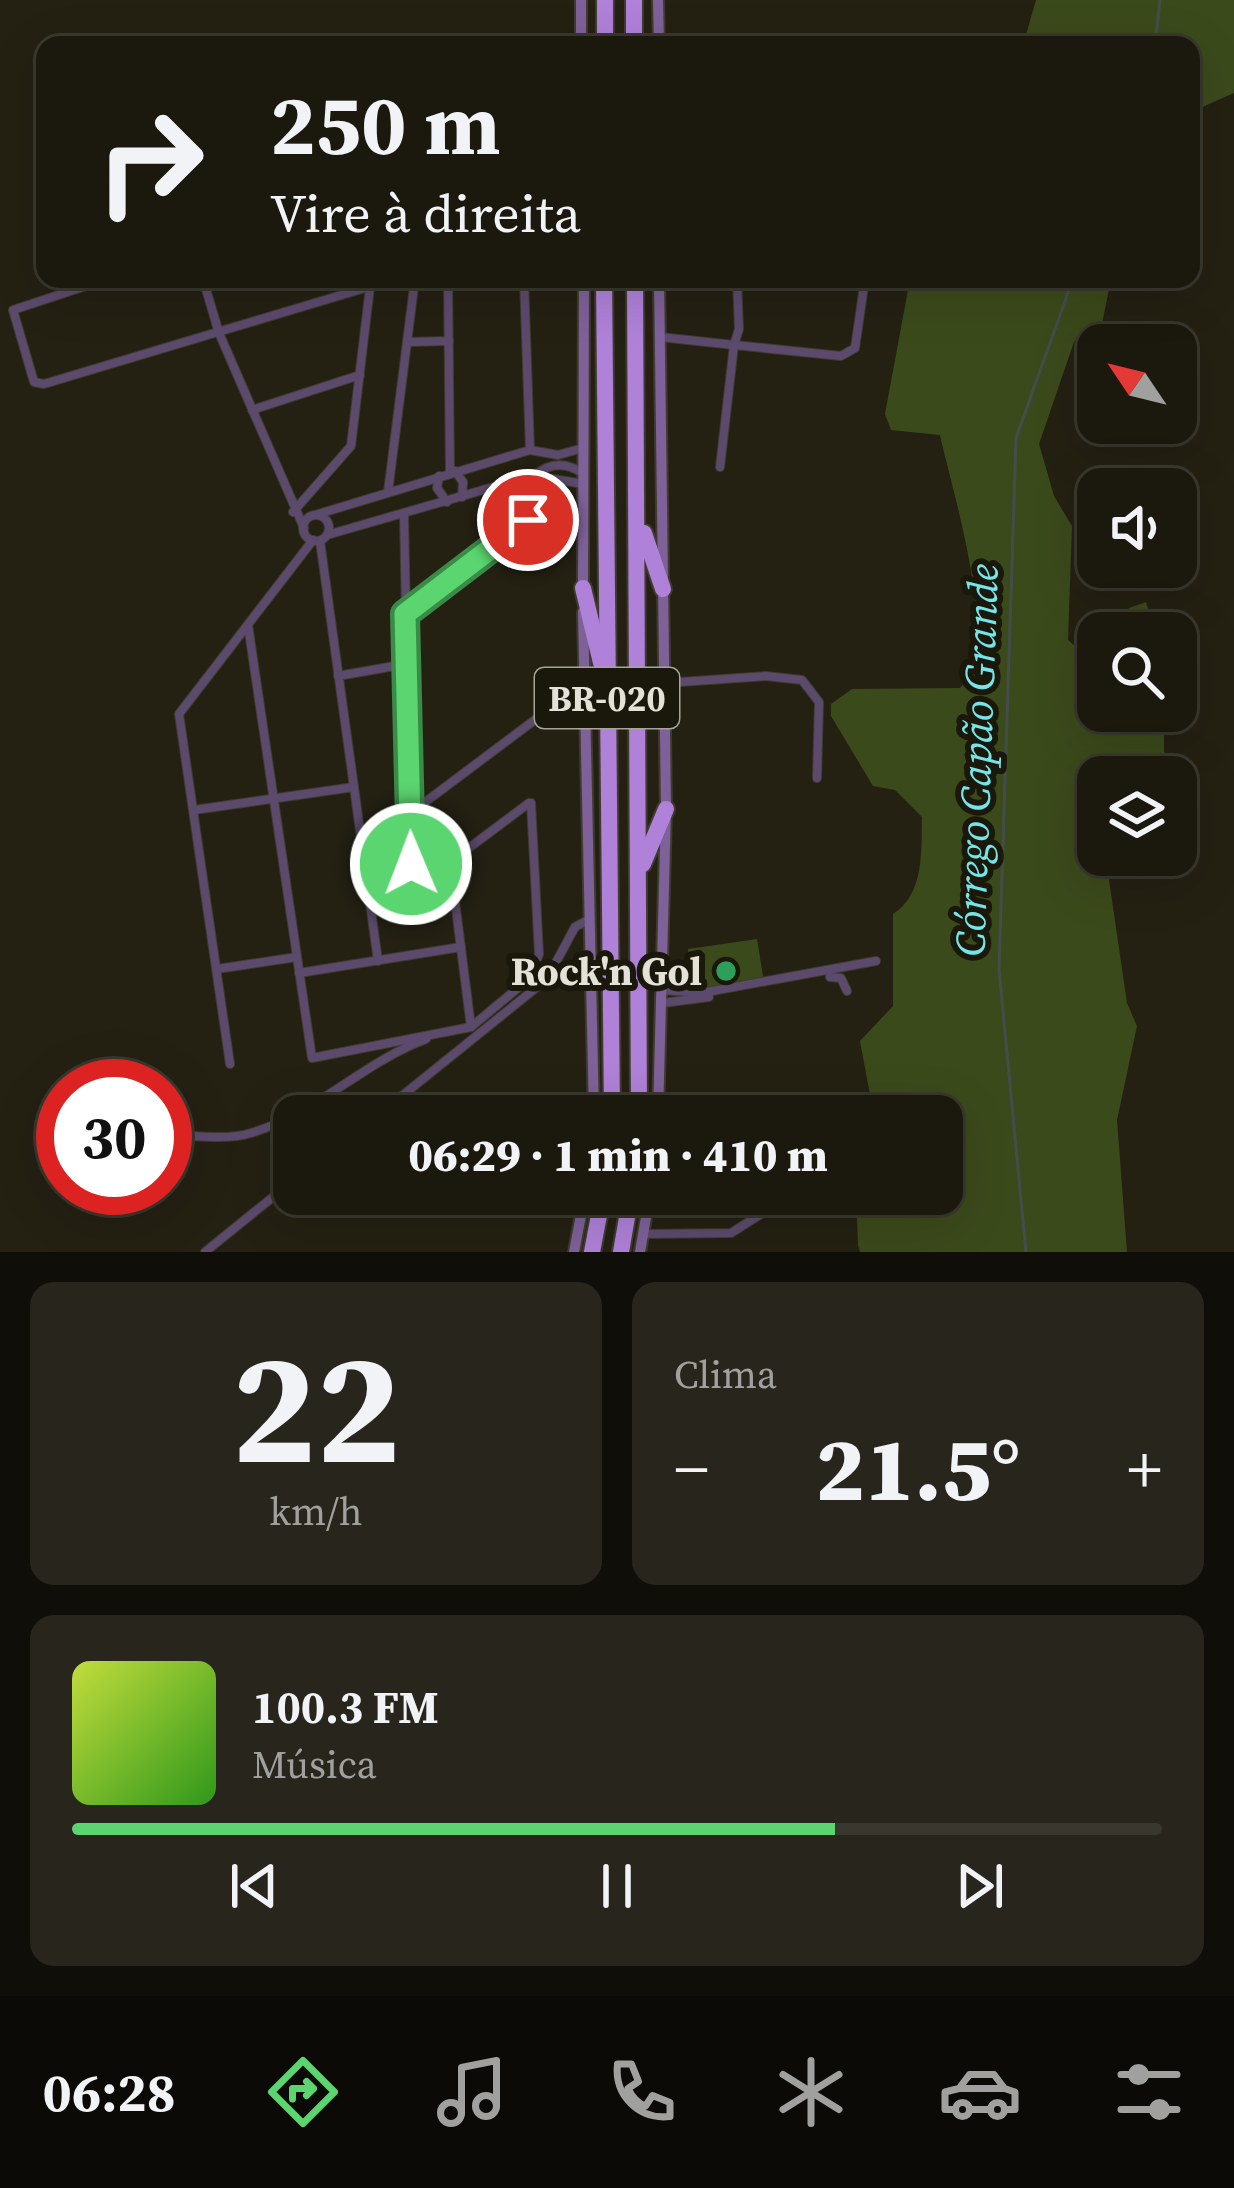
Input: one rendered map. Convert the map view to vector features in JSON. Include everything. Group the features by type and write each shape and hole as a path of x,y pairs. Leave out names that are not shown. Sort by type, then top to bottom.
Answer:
{"highway":[{"path":"605,5 623,27 634,6"},
{"path":"605,5 605,36"},
{"name":"BR-020","path":"604,288 605,794 612,1095"},
{"name":"BR-020","path":"635,288 639,1095"},
{"path":"638,515 663,589"},
{"path":"583,588 607,686"},
{"path":"605,794 620,806 638,794"},
{"path":"638,876 666,809"},
{"path":"592,1252 600,1215"},
{"path":"621,1252 627,1215"}],"main road":[{"path":"581,0 581,36"},
{"path":"658,0 659,36"},
{"path":"584,288 583,695 594,1095"},
{"path":"659,288 666,809 659,1095"},
{"path":"574,1252 581,1215"},
{"path":"640,1252 647,1215"}],"street":[{"path":"81,288 12,312 34,382 44,384 367,288"},
{"path":"206,288 219,333 293,512 320,539 378,961"},
{"path":"293,512 349,451 370,288"},
{"path":"388,492 415,288"},
{"path":"447,502 436,488 448,472 448,288"},
{"path":"524,288 533,449"},
{"path":"720,467 739,329 737,288"},
{"path":"660,337 848,355 855,348 864,288"},
{"path":"407,342 449,341"},
{"path":"252,410 360,375"},
{"path":"304,528 312,517 448,472 533,449 564,450 584,444"},
{"path":"320,539 532,476 584,444"},
{"path":"533,449 583,479"},
{"path":"448,472 463,482 462,497"},
{"path":"532,476 583,479"},
{"path":"405,614 526,526 532,476"},
{"path":"230,1064 179,714 320,539 327,520 293,512"},
{"path":"248,625 310,1054 318,1060 370,1044 471,1028 537,970 530,802 450,862 418,869 410,861 404,515"},
{"path":"338,676 406,664"},
{"path":"663,682 766,676 802,680 818,702 817,778"},
{"path":"420,806 540,716 583,695"},
{"path":"194,810 354,788"},
{"path":"450,862 471,1028"},
{"path":"403,1095 547,979 575,927 590,919"},
{"path":"299,973 461,947"},
{"path":"217,969 296,957"},
{"path":"663,997 876,961"},
{"path":"663,997 830,976 841,978 847,992"},
{"path":"192,1134 246,1135 308,1109 387,1054 442,1033"},
{"path":"205,1252 273,1197"},
{"path":"644,1234 731,1233 760,1215"}],"green space":[{"path":"1036,0 1234,0 1234,93 1200,108 1200,36 1026,36"},
{"path":"908,288 1109,288 1102,324 1077,324 1077,341 1039,444 1054,496 1072,526 1068,640 1077,648 1077,732 1164,732 1166,756 1077,756 1077,876 1110,876 1127,1003 1137,1026 1117,1120 1127,1252 860,1252 857,1215 963,1215 963,1095 870,1095 860,1041 893,1006 893,914 916,883 922,817 895,790 873,786 831,716 831,704 852,689 960,688 972,667 976,638 970,566 940,435 891,430 885,414"},
{"path":"1146,602 1149,612 1125,612"},
{"name":"Rock'n Gol","path":"757,939 764,983 691,994 688,949"}],"waterway":[{"name":"Córrego Capão Grande","path":"1156,36 1160,0"},
{"name":"Córrego Capão Grande","path":"1026,1252 999,969 1016,438 1070,288"}],"place":[{"name":"Rock'n Gol","path":"726,971"}],"route":[{"path":"411,864 405,614 523,529 528,520"}]}
